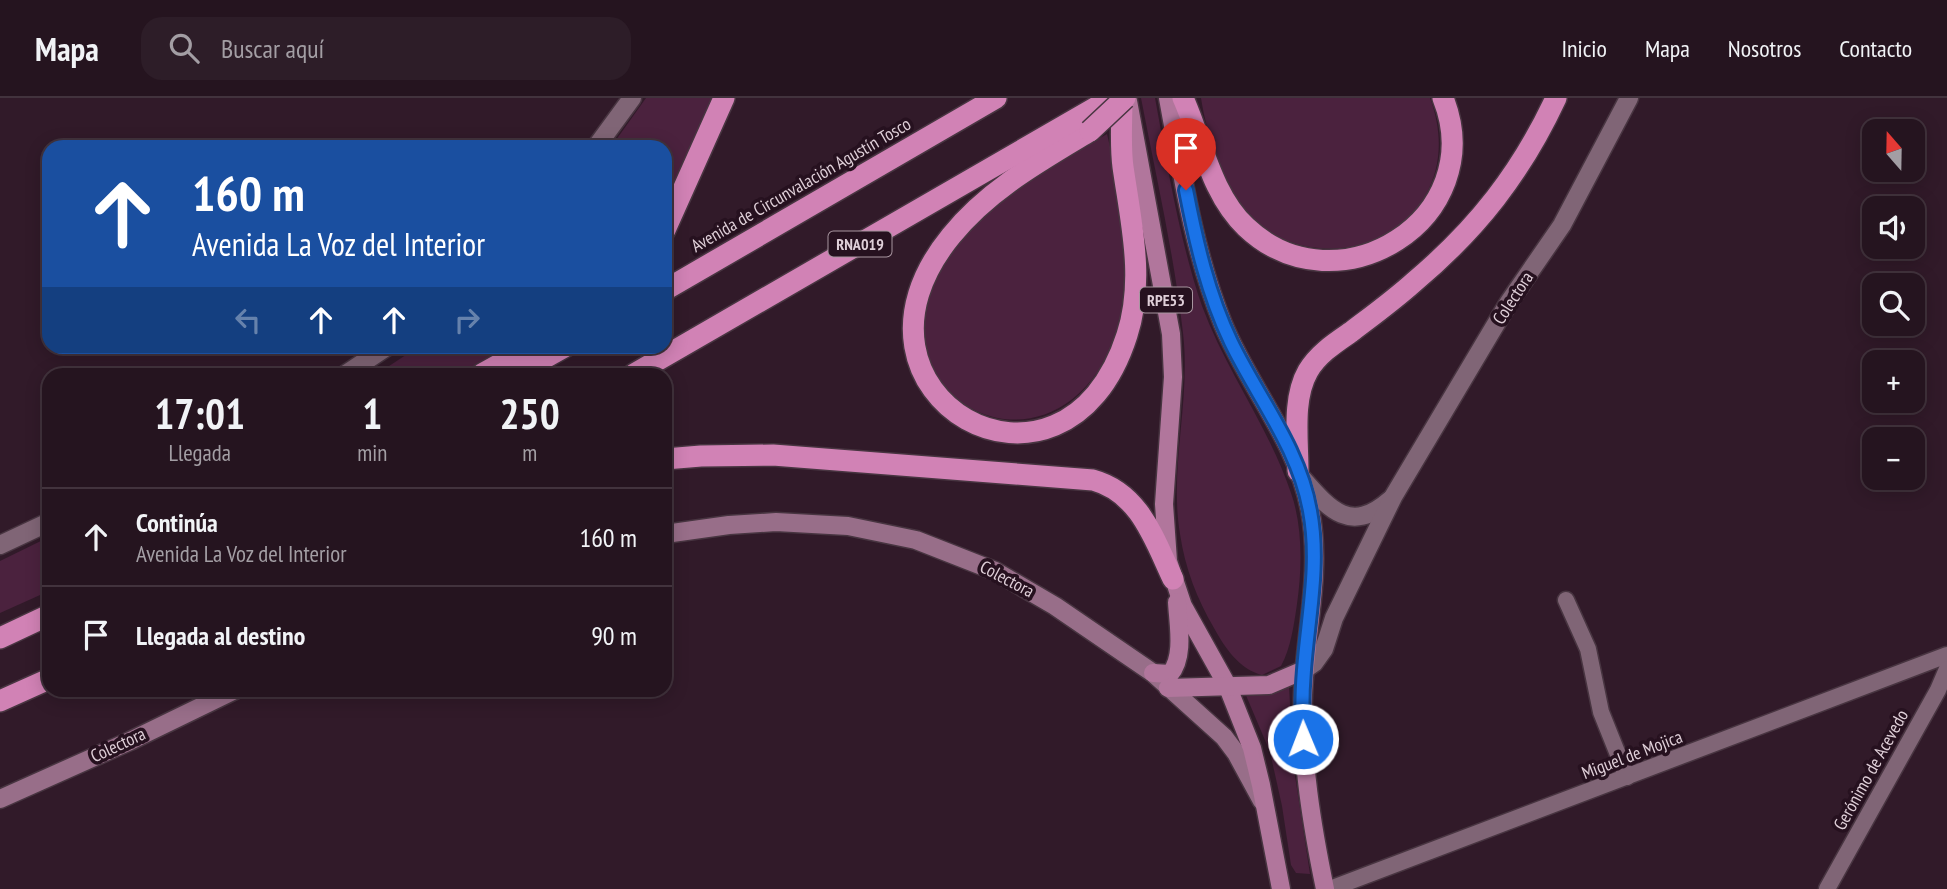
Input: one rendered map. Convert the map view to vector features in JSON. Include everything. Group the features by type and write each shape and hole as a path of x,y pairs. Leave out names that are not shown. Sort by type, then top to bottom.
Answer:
{"highway":[{"path":"672,214 724,98"},
{"name":"Avenida de Circunvalación Agustín Tosco","path":"672,286 996,98"},
{"name":"RNA019","path":"672,353 1088,122 1112,98"},
{"path":"1124,98 1123,164 1134,232 1136,280 1128,333 1116,365 1108,380 1087,405 1058,425 1023,433 1005,433 975,425 946,405 932,389 922,370 914,349 912,332 919,291 941,248 979,207 1088,122 1124,98"},
{"path":"1183,98 1221,194 1244,226 1260,239 1287,253 1318,261 1341,261 1366,256 1388,247 1426,216 1438,198 1446,178 1452,139 1443,98"},
{"path":"1299,474 1298,408 1304,380 1313,364 1327,349 1414,283 1474,226 1519,166 1556,98"},
{"path":"492,368 517,354"},
{"path":"527,368 552,354"},
{"name":"RNA019","path":"645,368 670,354"},
{"path":"672,458 773,455 1093,480 1115,488 1131,501 1149,530 1175,586"},
{"path":"0,638 42,618"},
{"path":"0,701 42,682"}],"main road":[{"name":"RPE53","path":"1124,98 1171,334 1173,377 1164,504 1165,544 1175,586"},
{"name":"RPE53","path":"1168,98 1206,278 1223,326 1267,405 1299,474"},
{"path":"1299,474 1310,509 1314,550 1304,670 1303,739 1312,814 1327,889"},
{"name":"Colectora","path":"672,533 776,522 848,526 916,540 996,571 1055,606 1153,673 1224,737 1236,753 1266,808"},
{"path":"1153,673 1170,674 1177,662 1179,641 1175,586"},
{"path":"1175,586 1189,620 1227,685 1252,748 1280,889"},
{"path":"1168,688 1269,685 1304,670"},
{"name":"Colectora","path":"0,799 221,697"}],"street":[{"path":"601,140 632,98"},
{"name":"Colectora","path":"1304,670 1314,663 1324,649 1334,618 1393,497 1509,302 1562,225 1629,98"},
{"path":"355,368 376,354"},
{"path":"1299,474 1330,508 1346,517 1369,515 1393,497"},
{"path":"0,545 42,525"},
{"path":"1566,600 1588,649 1601,712 1627,777"},
{"name":"Miguel de Mojica","path":"1327,889 1947,655"},
{"name":"Gerónimo de Acevedo","path":"1828,889 1942,692 1947,668"}],"shaded area":[{"path":"646,98 715,98 672,196 672,140 616,140"},
{"path":"1141,98 1155,98 1180,229 1202,306 1282,469 1298,520 1299,591 1293,628 1281,666 1262,675 1240,663 1218,636 1197,594 1182,547 1177,484 1185,358 1183,333 1170,244"},
{"path":"1201,98 1430,98 1437,122 1439,147 1431,184 1410,216 1391,232 1369,242 1345,248 1295,244 1273,234 1253,219 1234,194 1213,146"},
{"path":"1107,134 1120,206 1125,262 1125,288 1117,333 1089,383 1053,411 1014,420 976,411 946,388 928,353 927,310 947,260 979,220 999,203 1041,173"},
{"path":"407,354 497,354 470,368 386,368"},
{"path":"42,540 42,594 0,613 0,561"},
{"path":"1289,687 1294,769 1310,874 1296,873 1291,865 1270,752 1245,693 1270,694"}],"route":[{"path":"1186,190 1206,278 1223,326 1288,448 1301,477 1310,509 1314,569 1304,670 1303,739"}]}
